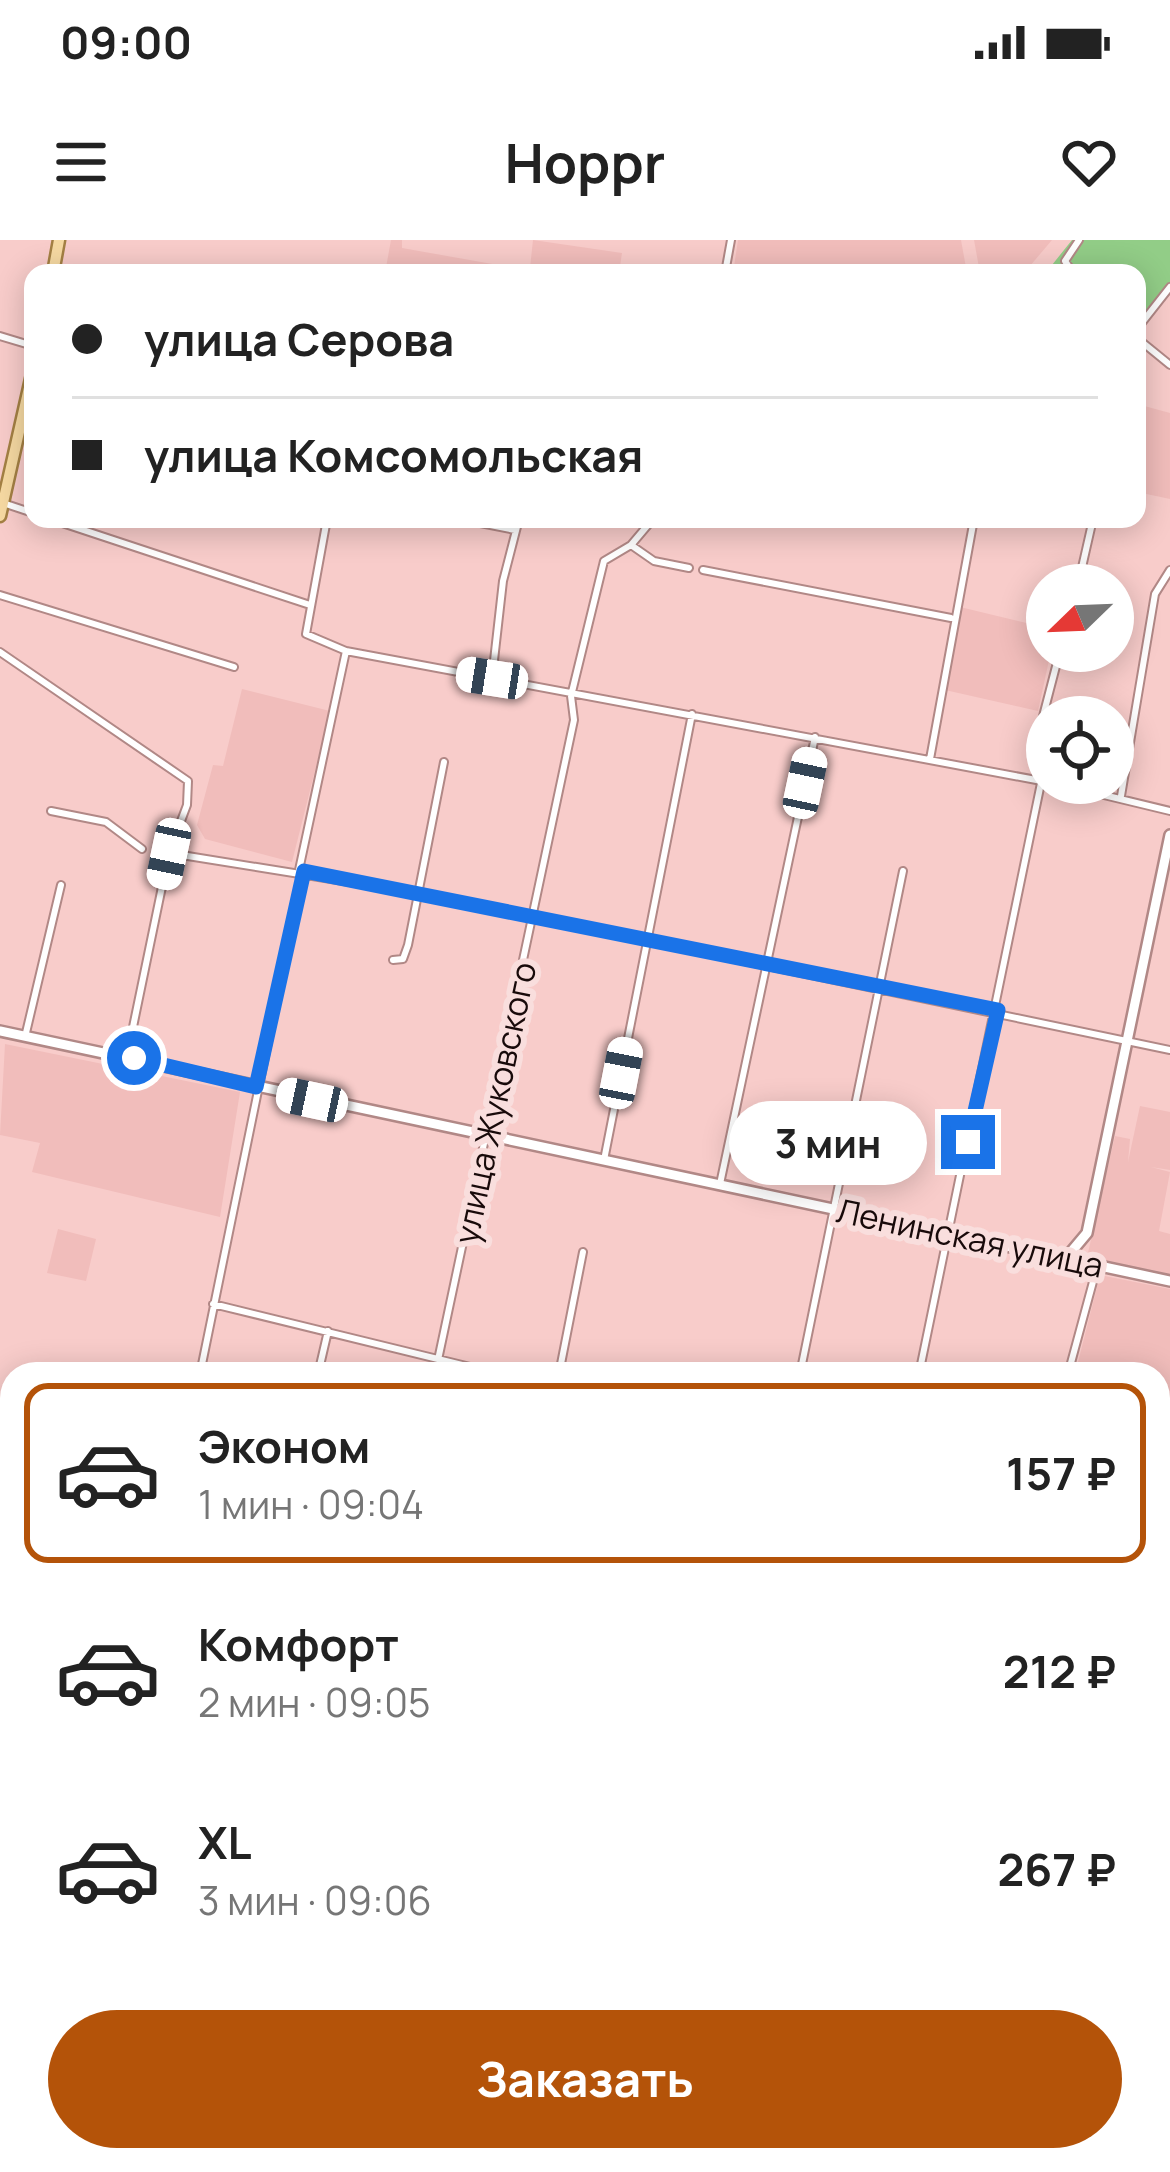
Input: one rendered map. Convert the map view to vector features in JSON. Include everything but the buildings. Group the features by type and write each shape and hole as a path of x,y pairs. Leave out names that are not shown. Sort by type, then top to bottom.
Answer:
{"main road":[{"path":"2,509 24,410"}],"street":[{"path":"1146,320 1170,287"},
{"path":"1146,342 1170,365"},
{"path":"77,528 310,605"},
{"path":"325,528 306,634 346,651 1026,778"},
{"path":"492,678 515,530 505,528"},
{"name":"улица Жуковского","path":"440,1362 604,561 631,545 645,528"},
{"path":"929,759 951,618 972,528"},
{"path":"1083,564 1091,528"},
{"path":"631,545 653,561 689,568"},
{"path":"703,570 951,618"},
{"path":"1134,719 1155,594 1170,570"},
{"path":"0,596 234,667"},
{"path":"202,1362 346,651"},
{"path":"0,652 188,781 187,805 169,854 127,1056"},
{"path":"604,1160 692,714"},
{"path":"719,1184 814,737"},
{"path":"393,960 403,959 444,761"},
{"path":"1134,800 1170,811"},
{"path":"922,1362 1043,804"},
{"path":"52,811 106,822 142,849"},
{"path":"1066,1258 1087,1233 1170,835"},
{"path":"169,854 301,871 418,893 998,1010 1170,1050"},
{"path":"802,1362 903,871"},
{"path":"25,1037 61,885"},
{"name":"Ленинская улица","path":"0,1031 1170,1281"},
{"path":"561,1362 583,1252"},
{"path":"1071,1362 1097,1266"},
{"path":"213,1304 453,1362"},
{"path":"321,1362 328,1331"},
{"path":"1012,2172 1033,2172"}],"shaded area":[{"path":"391,240 402,240 402,248 492,264 387,264"},
{"path":"533,240 622,253 620,264 530,264"},
{"path":"738,240 961,240 965,264 734,264"},
{"path":"974,240 1052,240 1032,264 978,264"},
{"path":"1146,406 1170,413 1170,499 1146,494"},
{"path":"960,607 1026,623 1026,672 1046,672 1041,696 1026,696 1026,708 945,690"},
{"path":"242,689 330,711 292,862 205,839 197,825 213,765 223,766"},
{"path":"5,1044 240,1092 220,1217 32,1172 40,1143 0,1135"},
{"path":"1140,1106 1170,1112 1170,1170 1151,1167 1170,1172 1159,1231 1170,1234 1170,1277 1087,1257 1115,1136 1130,1139 1128,1162"},
{"path":"58,1229 96,1239 86,1281 47,1273"},
{"path":"1100,1275 1170,1289 1170,1362 1078,1362"}],"green space":[{"path":"1072,240 1170,240 1170,288 1146,316 1146,264 1053,264"}],"route":[{"path":"134,1058 256,1087 304,871 998,1010 968,1142"}]}
